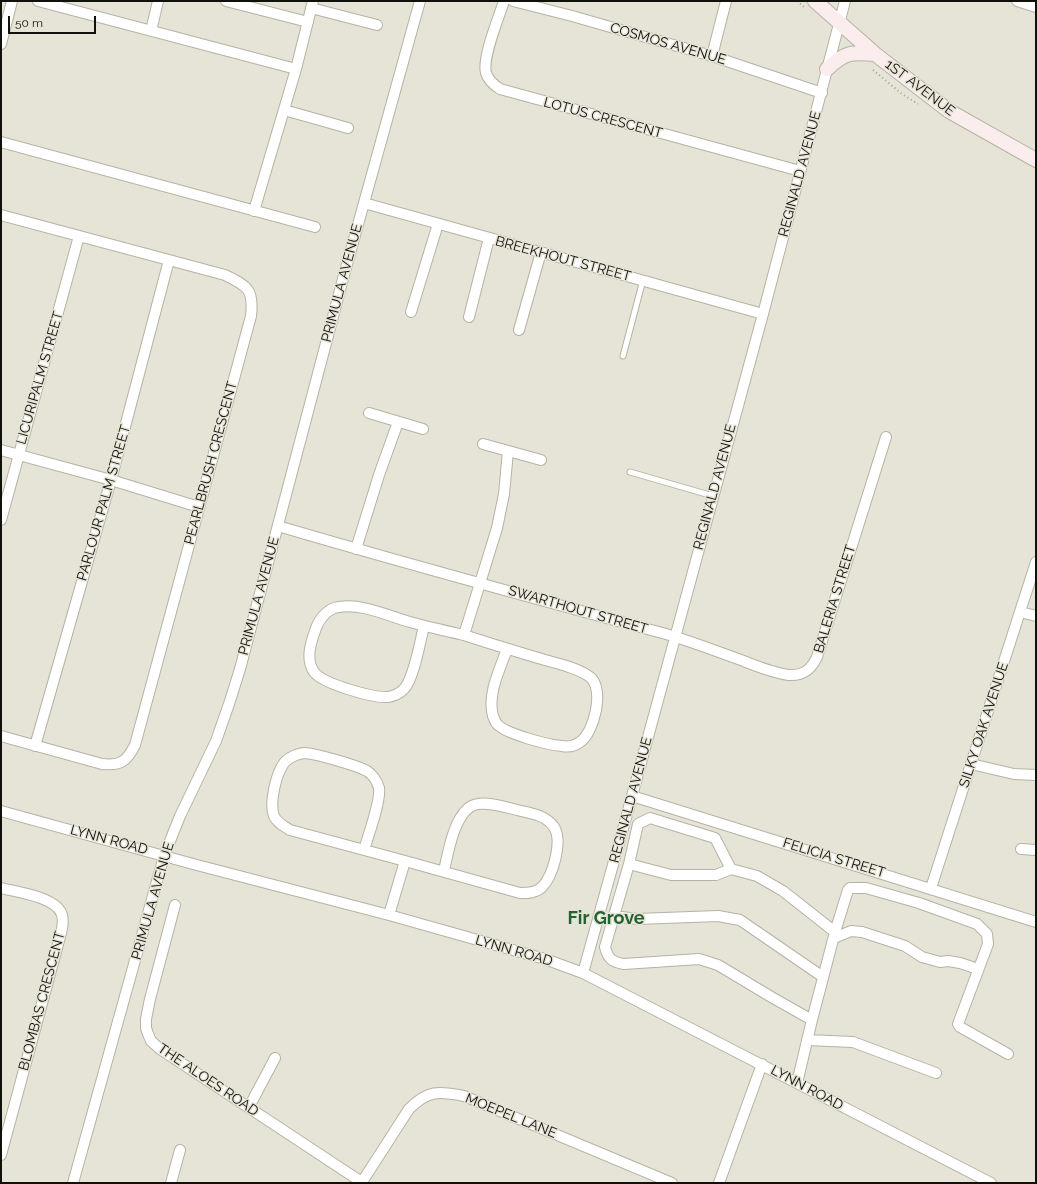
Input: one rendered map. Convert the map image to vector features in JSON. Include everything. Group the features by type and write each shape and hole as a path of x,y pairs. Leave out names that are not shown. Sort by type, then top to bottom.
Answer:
{"street":[{"path":"1,44 12,1"},
{"path":"38,1 296,69"},
{"path":"151,31 158,1"},
{"path":"226,1 308,22"},
{"name":"PRIMULA AVENUE","path":"74,1183 164,856 180,816 216,741 230,701 420,1"},
{"name":"LOTUS CRESCENT","path":"504,1 490,43 486,65 486,73 493,85 500,89 800,171"},
{"name":"COSMOS AVENUE","path":"513,1 572,16 712,56 822,93"},
{"path":"712,56 726,1"},
{"name":"1ST AVENUE","path":"815,1 875,54 950,111 1036,160"},
{"name":"REGINALD AVENUE","path":"583,973 676,637 822,93 845,1"},
{"path":"1017,1 1036,7"},
{"path":"254,211 296,69 312,4 377,25"},
{"path":"827,69 840,58 851,54 875,54"},
{"path":"284,110 348,128"},
{"path":"1,142 315,227"},
{"name":"BREEKHOUT STREET","path":"364,203 763,314"},
{"name":"PEARLBRUSH CRESCENT","path":"1,215 225,275 247,288 251,297 252,306 251,316 135,745 131,753 122,762 109,765 1,736"},
{"path":"411,312 438,224"},
{"name":"LICURIPALM STREET","path":"1,520 79,236"},
{"path":"469,317 489,238"},
{"path":"520,330 541,252"},
{"name":"PARLOUR PALM STREET","path":"35,746 111,480 169,260"},
{"path":"369,413 423,429"},
{"path":"356,549 379,475 398,422"},
{"name":"BALERIA STREET","path":"676,637 767,670 788,675 801,674 810,670 817,658 886,437"},
{"path":"483,444 541,460"},
{"path":"1,450 111,480 199,507"},
{"path":"464,635 501,510 508,451"},
{"name":"SWARTHOUT STREET","path":"278,526 356,549 676,637"},
{"name":"SILKY OAK AVENUE","path":"931,888 1036,562"},
{"path":"424,626 408,683 399,693 392,696 376,696 361,693 326,682 319,678 310,665 310,649 318,624 330,609 338,607 348,606 361,608 424,626 464,635 566,666 591,678 597,688 595,713 586,736 580,742 572,746 563,746 544,742 508,731 497,724 493,718 492,701 496,679 507,649"},
{"path":"1020,612 1036,616"},
{"path":"364,850 379,794 378,784 374,777 367,771 348,764 306,753 295,755 285,762 275,783 273,798 274,814 281,825 290,830 520,893 529,893 542,888 550,876 558,846 557,832 552,824 541,817 493,804 477,804 468,809 458,822 444,871"},
{"path":"971,764 1014,774 1036,775"},
{"name":"FELICIA STREET","path":"632,796 1036,922"},
{"name":"LYNN ROAD","path":"1,811 164,856 389,915 545,959 583,973 991,1183"},
{"path":"731,869 715,838 650,818 638,824 629,864 605,947 607,955 610,960 615,963 624,964 699,959 718,964 812,1020"},
{"path":"1021,849 1036,850"},
{"path":"389,915 405,861"},
{"path":"629,864 671,875 716,875 731,869 757,876 783,891 834,935"},
{"name":"BLOMBAS CRESCENT","path":"1,888 50,902 58,908 63,917 58,945 1,1155"},
{"path":"797,1083 834,935 848,890 850,888 866,888 919,903 977,924 987,934 988,944 958,1024 960,1027 1008,1054"},
{"name":"THE ALOES ROAD","path":"175,905 146,1019 146,1028 152,1041 160,1049 362,1182"},
{"path":"614,916 638,919 718,916 740,920 823,978"},
{"path":"834,935 851,931 862,932 905,946 922,957 940,962 948,961 960,963 978,970"},
{"path":"807,1040 853,1042 936,1073"},
{"path":"249,1107 275,1058"},
{"path":"719,1183 762,1064"},
{"name":"MOEPEL LANE","path":"362,1182 409,1109 418,1100 427,1095 438,1093 464,1096 672,1183"},
{"path":"171,1183 180,1150"}],"lane":[{"path":"623,356 643,280"},
{"path":"630,472 713,496"}],"district":[{"name":"Fir Grove","path":"606,919"}]}
